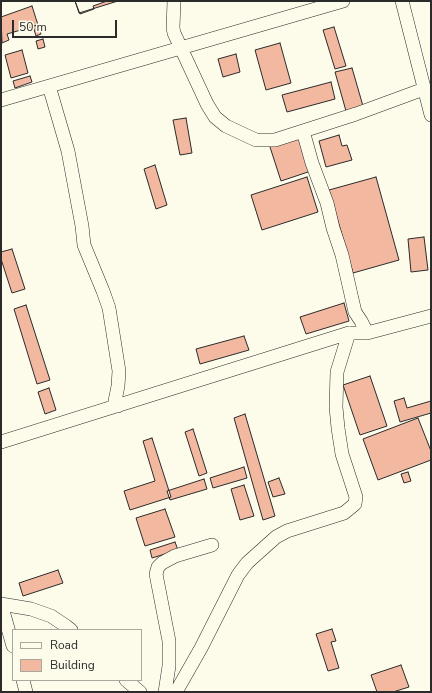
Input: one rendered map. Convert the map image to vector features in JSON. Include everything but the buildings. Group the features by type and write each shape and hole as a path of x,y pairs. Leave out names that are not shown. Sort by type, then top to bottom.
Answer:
{"street":[{"path":"174,1 173,28 179,45 182,48 207,104 215,117 226,126 256,140 274,140 356,114 424,89"},
{"path":"1,100 343,1"},
{"path":"402,1 431,115"},
{"path":"49,86 68,151 82,226 84,245 104,291 109,308 119,371 118,386 114,401 118,406"},
{"path":"303,131 312,163 327,203 342,255 355,312 367,333"},
{"path":"1,442 349,333 367,333 431,316"},
{"path":"176,692 201,648 238,575 247,563 276,537 287,530 344,513 355,504 356,497 342,454 336,407 337,372 349,333"},
{"path":"164,692 169,666 169,641 156,574 158,567 175,556 212,545"},
{"path":"12,642 1,604 51,616 70,629"},
{"path":"23,681 26,692"},
{"path":"127,681 140,692"}]}
